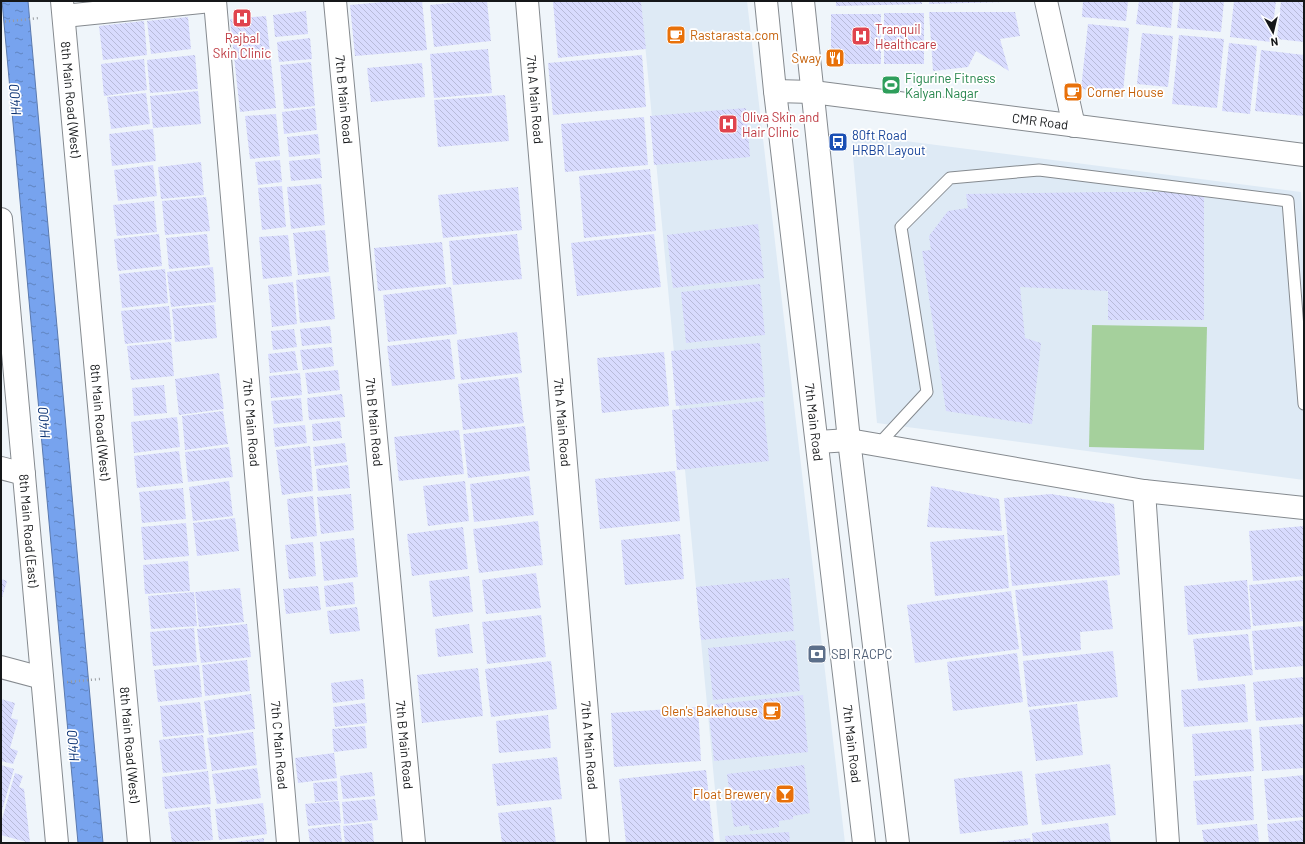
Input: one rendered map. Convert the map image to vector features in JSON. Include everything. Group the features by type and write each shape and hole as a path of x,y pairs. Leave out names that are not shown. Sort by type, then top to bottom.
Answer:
{"street":[{"path":"63,8 211,1"},
{"name":"7th C Main Road","path":"215,1 288,843"},
{"name":"7th B Main Road","path":"334,1 414,843"},
{"name":"7th A Main Road","path":"527,1 598,843"},
{"name":"7th Main Road","path":"766,1 775,91 818,442 864,843"},
{"path":"803,1 849,440 898,843"},
{"path":"1046,1 1074,126"},
{"name":"8th Main Road (West)","path":"63,8 139,843"},
{"name":"CMR Road","path":"775,91 813,92 1304,155"},
{"name":"8th Main Road (East)","path":"1,219 57,843"},
{"path":"818,442 849,440 1144,491 1304,508"},
{"path":"1,468 24,474"},
{"path":"1144,491 1168,843"},
{"path":"1,667 42,678"}],"lane":[{"path":"878,445 927,392 901,227 950,178 1039,170 1288,201 1304,404"}],"path":[{"path":"2,22 39,18"},
{"path":"64,682 95,679"}],"shaded area":[{"path":"641,1 747,1 845,843 720,843"},
{"path":"851,134 1301,192 1304,231 1304,480 877,423"}],"green space":[{"path":"1092,325 1207,327 1204,450 1089,447"}],"water":[{"name":"H400","path":"2,1 28,1 103,843 78,843"}],"building":[{"path":"394,1 422,1 427,50 355,56 350,5"},
{"path":"487,1 491,41 434,47 430,5"},
{"path":"641,1 646,49 558,58 553,2"},
{"path":"836,1 922,1 922,4 836,6"},
{"path":"929,1 1006,1 1006,2 929,4"},
{"path":"1083,1 1128,1 1126,21 1082,17"},
{"path":"1139,1 1173,1 1171,28 1136,24"},
{"path":"1180,1 1224,1 1221,32 1177,28"},
{"path":"1234,1 1276,1 1271,42 1230,37"},
{"path":"1281,1 1304,1 1304,42 1277,39"},
{"path":"306,11 308,34 275,37 273,15"},
{"path":"929,12 1015,12 1020,36 1000,39 1009,71 976,51 968,67 933,71"},
{"path":"884,13 924,13 924,64 884,64"},
{"path":"831,14 881,14 881,64 831,64"},
{"path":"266,16 276,108 240,112 230,19"},
{"path":"188,17 191,49 151,54 147,21"},
{"path":"144,21 147,55 103,60 99,26"},
{"path":"1088,24 1129,28 1123,93 1081,89"},
{"path":"1142,33 1173,36 1168,87 1137,84"},
{"path":"1179,35 1224,39 1217,108 1172,104"},
{"path":"310,38 312,59 279,62 277,42"},
{"path":"1229,43 1257,46 1250,114 1222,111"},
{"path":"488,49 492,93 434,98 430,54"},
{"path":"1261,50 1304,55 1304,116 1255,111"},
{"path":"195,55 198,89 150,93 147,60"},
{"path":"642,55 646,107 553,115 548,63"},
{"path":"144,59 147,90 104,96 101,64"},
{"path":"311,62 315,106 284,109 280,65"},
{"path":"422,63 425,97 371,102 367,68"},
{"path":"198,91 201,124 153,128 150,96"},
{"path":"146,93 150,124 111,129 107,97"},
{"path":"505,95 509,141 438,147 434,100"},
{"path":"315,108 317,130 284,134 282,112"},
{"path":"746,108 750,157 654,165 650,116"},
{"path":"276,114 280,156 250,159 245,116"},
{"path":"644,117 648,165 565,172 561,124"},
{"path":"153,129 156,161 112,166 109,134"},
{"path":"318,134 320,154 289,157 287,137"},
{"path":"320,158 322,178 291,181 289,161"},
{"path":"280,160 282,182 258,185 255,162"},
{"path":"201,162 204,195 161,199 158,167"},
{"path":"153,165 157,196 118,201 114,170"},
{"path":"650,169 656,231 584,238 579,176"},
{"path":"321,184 325,225 291,229 287,187"},
{"path":"282,186 286,227 262,230 258,188"},
{"path":"518,187 522,230 443,238 438,195"},
{"path":"1204,192 1204,320 1108,320 1108,291 1020,287 1025,338 1041,343 1032,424 946,411 922,251 931,250 929,236 948,211 968,208 966,194"},
{"path":"206,197 210,231 165,235 162,201"},
{"path":"154,201 157,232 117,236 113,205"},
{"path":"758,224 764,278 673,288 667,235"},
{"path":"325,230 329,272 298,275 293,233"},
{"path":"159,234 162,266 118,271 114,239"},
{"path":"207,234 210,265 169,269 166,238"},
{"path":"517,234 522,279 453,285 449,241"},
{"path":"654,234 661,287 577,296 571,243"},
{"path":"288,235 292,276 263,279 259,237"},
{"path":"442,242 446,284 378,291 374,248"},
{"path":"213,267 216,302 171,307 167,272"},
{"path":"165,269 168,303 122,308 119,274"},
{"path":"330,276 335,319 300,323 296,280"},
{"path":"293,282 297,324 272,327 268,285"},
{"path":"760,284 765,335 686,343 681,292"},
{"path":"451,287 457,334 388,342 383,295"},
{"path":"214,305 217,338 175,342 172,309"},
{"path":"169,306 172,339 125,344 121,311"},
{"path":"330,326 332,343 302,346 300,329"},
{"path":"294,329 297,347 273,350 271,331"},
{"path":"517,332 522,373 461,380 457,340"},
{"path":"450,339 455,379 392,386 387,346"},
{"path":"171,342 174,376 131,380 127,346"},
{"path":"760,343 765,397 676,406 671,351"},
{"path":"332,347 334,366 303,370 300,350"},
{"path":"295,351 298,370 270,373 268,354"},
{"path":"664,352 669,406 602,413 597,358"},
{"path":"338,370 340,390 308,394 305,373"},
{"path":"219,373 224,409 179,415 175,379"},
{"path":"300,373 302,395 271,398 269,376"},
{"path":"518,377 524,423 463,430 458,384"},
{"path":"164,385 167,413 134,416 132,388"},
{"path":"342,394 345,417 309,420 307,398"},
{"path":"301,398 303,421 274,424 271,401"},
{"path":"763,401 769,461 677,470 672,410"},
{"path":"223,411 228,444 185,450 182,416"},
{"path":"177,417 180,447 134,453 131,422"},
{"path":"340,421 342,438 313,441 312,424"},
{"path":"305,425 307,443 275,447 273,428"},
{"path":"525,426 530,471 468,478 463,434"},
{"path":"459,430 464,474 399,481 394,437"},
{"path":"345,443 347,462 315,466 313,447"},
{"path":"310,446 313,491 282,495 276,450"},
{"path":"229,447 233,477 188,482 185,452"},
{"path":"179,451 183,483 137,488 134,456"},
{"path":"348,465 350,488 318,491 316,469"},
{"path":"675,471 680,521 600,529 595,479"},
{"path":"529,476 534,515 474,522 470,484"},
{"path":"229,481 233,516 193,521 189,487"},
{"path":"465,481 469,521 428,526 423,486"},
{"path":"931,486 999,499 1002,531 927,527"},
{"path":"183,488 186,519 142,523 139,492"},
{"path":"351,494 354,530 321,534 317,497"},
{"path":"1051,494 1114,504 1120,575 1012,586 1004,498"},
{"path":"313,496 317,536 291,539 287,499"},
{"path":"235,518 239,551 197,556 193,523"},
{"path":"538,521 543,565 479,573 473,529"},
{"path":"186,523 189,556 144,560 141,527"},
{"path":"1304,526 1304,576 1253,581 1249,531"},
{"path":"463,527 468,569 412,576 407,534"},
{"path":"680,534 684,579 625,585 621,540"},
{"path":"1004,535 1009,588 935,596 930,542"},
{"path":"354,538 358,577 324,581 320,542"},
{"path":"313,542 316,576 289,579 285,545"},
{"path":"188,561 190,591 145,594 143,565"},
{"path":"536,573 541,608 486,614 482,580"},
{"path":"469,576 473,612 433,617 429,581"},
{"path":"789,578 794,631 701,640 696,587"},
{"path":"1,579 7,581 1,601"},
{"path":"1107,580 1113,629 1080,632 1081,650 1023,656 1015,590"},
{"path":"1247,580 1251,629 1188,635 1184,586"},
{"path":"1304,580 1304,621 1253,626 1249,585"},
{"path":"353,582 355,604 326,607 324,586"},
{"path":"318,586 321,610 286,614 283,589"},
{"path":"240,588 244,622 199,627 195,592"},
{"path":"1011,591 1019,649 915,663 907,605"},
{"path":"194,592 197,626 151,629 148,596"},
{"path":"357,607 360,631 330,634 327,611"},
{"path":"541,615 546,657 487,664 482,622"},
{"path":"247,624 251,657 201,663 197,629"},
{"path":"469,624 473,653 438,657 435,629"},
{"path":"1304,626 1304,666 1255,670 1252,631"},
{"path":"194,628 197,662 153,666 150,632"},
{"path":"1248,634 1253,675 1198,681 1193,639"},
{"path":"795,640 800,691 713,700 708,648"},
{"path":"1113,651 1118,697 1028,707 1023,661"},
{"path":"1017,653 1023,702 953,711 947,662"},
{"path":"247,660 250,691 205,696 202,665"},
{"path":"551,661 557,709 491,717 485,669"},
{"path":"199,665 202,697 158,702 154,670"},
{"path":"478,668 483,716 422,723 417,675"},
{"path":"1304,677 1304,717 1256,721 1253,682"},
{"path":"363,679 365,699 333,703 331,683"},
{"path":"1245,684 1248,722 1184,727 1181,690"},
{"path":"251,694 255,729 209,735 204,701"},
{"path":"803,695 808,752 714,761 708,705"},
{"path":"1,699 15,703 11,718 18,720 10,748 18,751 13,764 1,761"},
{"path":"200,702 204,733 163,737 160,706"},
{"path":"365,703 367,723 335,727 333,707"},
{"path":"1077,704 1083,755 1036,761 1029,710"},
{"path":"698,707 701,761 614,767 611,713"},
{"path":"548,715 551,748 499,753 496,721"},
{"path":"1304,724 1304,768 1262,771 1259,727"},
{"path":"365,726 367,748 334,752 332,729"},
{"path":"1251,729 1254,771 1195,776 1192,734"},
{"path":"253,732 257,765 212,771 207,738"},
{"path":"203,735 207,769 163,773 159,740"},
{"path":"334,753 337,778 298,783 295,758"},
{"path":"557,757 562,799 497,806 492,764"},
{"path":"1110,764 1116,815 1042,825 1035,774"},
{"path":"1,765 14,769 1,814"},
{"path":"804,765 810,813 793,816 793,819 779,821 779,827 750,831 749,825 734,827 727,774"},
{"path":"257,768 261,798 217,804 212,774"},
{"path":"706,770 714,843 626,843 619,779"},
{"path":"208,771 211,804 165,809 162,777"},
{"path":"1022,771 1028,825 960,834 954,779"},
{"path":"372,772 375,796 343,799 340,776"},
{"path":"15,773 23,776 19,787 24,789 30,843 1,835 1,823"},
{"path":"1304,775 1304,817 1268,820 1264,779"},
{"path":"1251,776 1254,820 1197,825 1193,781"},
{"path":"337,781 338,800 315,802 313,783"},
{"path":"375,799 378,820 344,824 342,802"},
{"path":"339,801 341,823 308,826 305,804"},
{"path":"263,803 267,834 219,840 215,809"},
{"path":"210,807 213,840 172,843 168,812"},
{"path":"551,807 556,843 502,843 498,813"},
{"path":"1304,820 1304,843 1269,843 1267,824"},
{"path":"372,823 374,843 345,843 343,826"},
{"path":"1108,823 1111,843 1033,843 1032,833"},
{"path":"1257,824 1259,843 1204,843 1202,830"},
{"path":"340,825 342,843 310,843 308,829"},
{"path":"789,832 790,843 726,843 725,836"},
{"path":"264,838 264,843 235,843 235,842"},
{"path":"1030,838 1031,843 996,843 996,842"}],"place":[{"name":"Rajbal Skin Clinic","path":"242,18"},
{"name":"Rastarasta.com","path":"676,35"},
{"name":"Tranquil Healthcare","path":"861,36"},
{"name":"Sway","path":"835,58"},
{"name":"Figurine Fitness Kalyan Nagar","path":"891,85"},
{"name":"Corner House","path":"1073,92"},
{"name":"Oliva Skin and Hair Clinic","path":"728,124"},
{"name":"80ft Road HRBR Layout","path":"838,142"},
{"name":"SBI RACPC","path":"817,654"},
{"name":"Glen's Bakehouse","path":"772,711"},
{"name":"Float Brewery","path":"785,794"}]}
